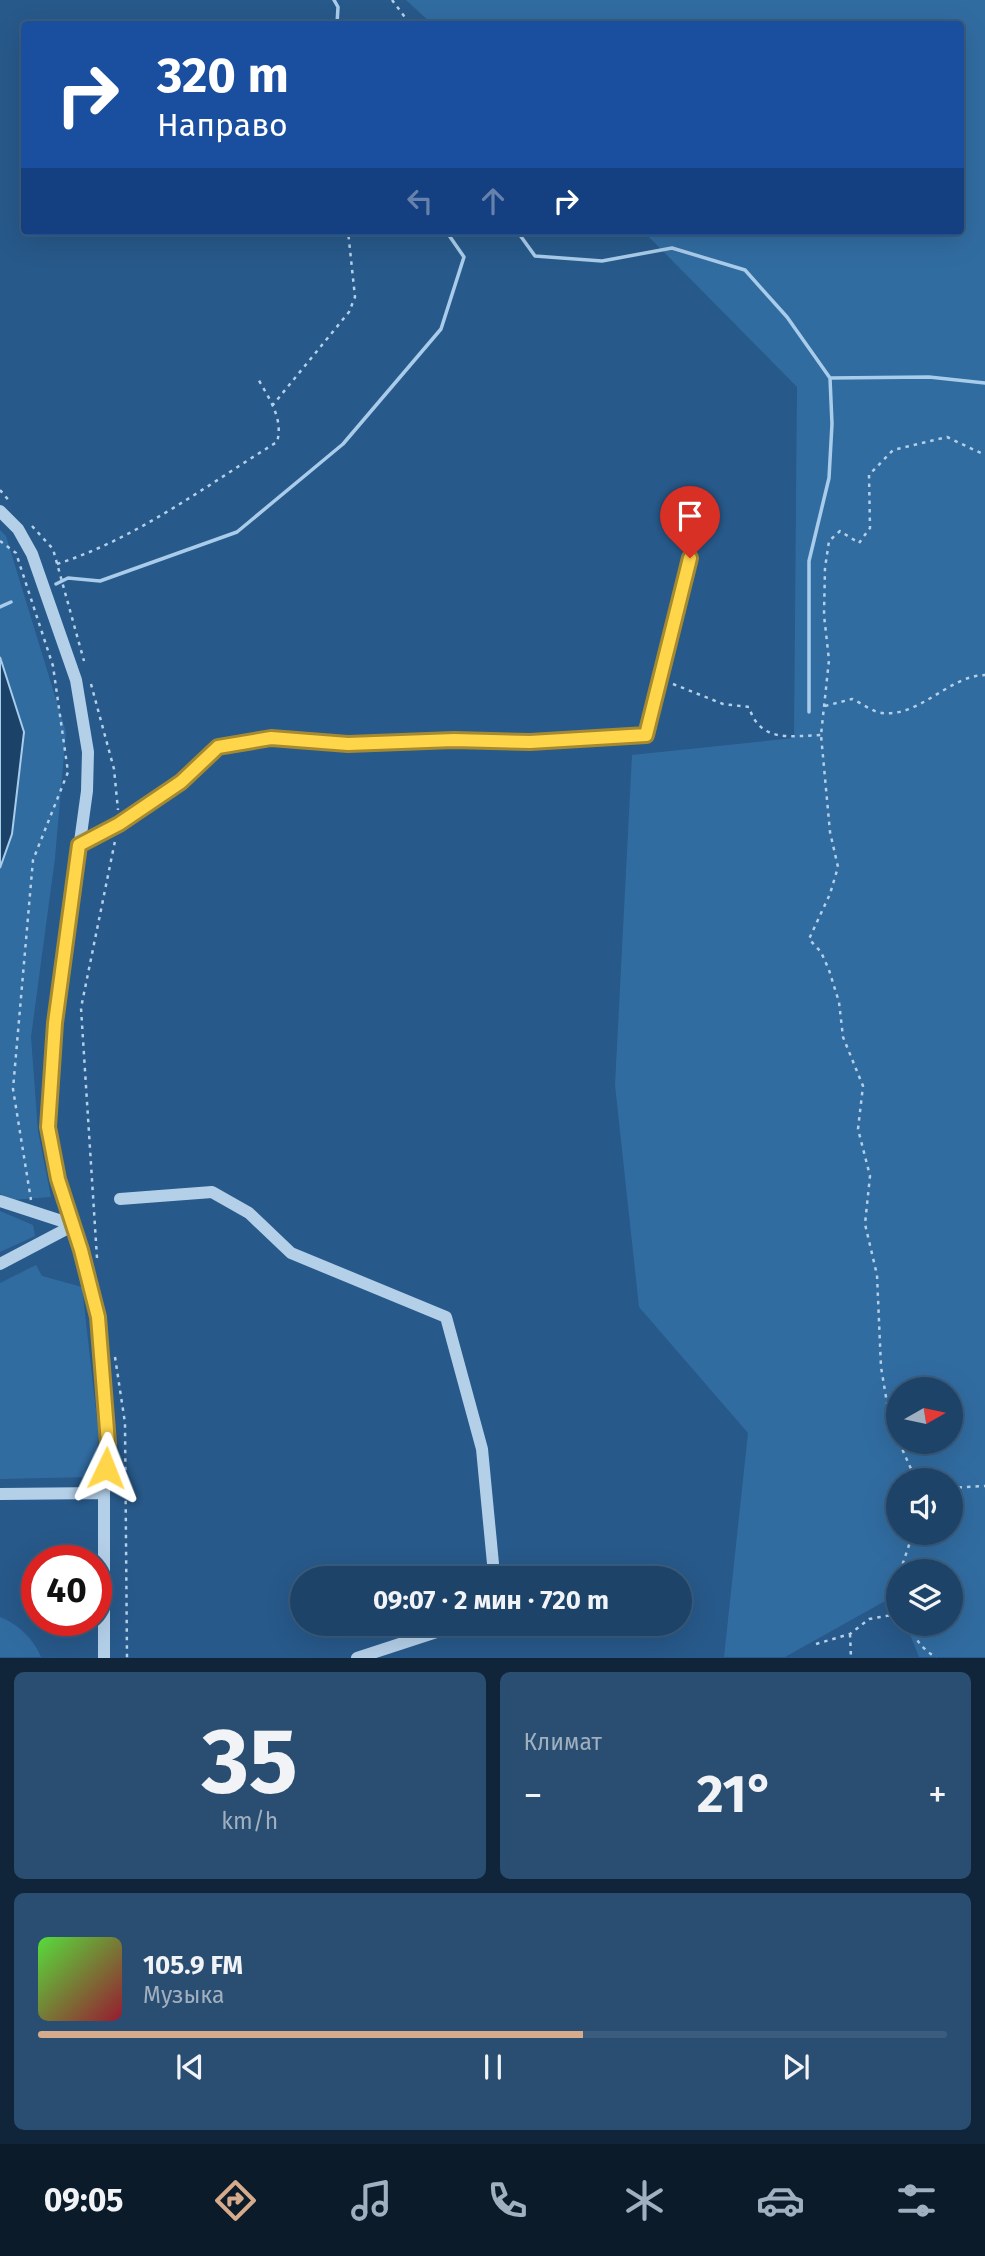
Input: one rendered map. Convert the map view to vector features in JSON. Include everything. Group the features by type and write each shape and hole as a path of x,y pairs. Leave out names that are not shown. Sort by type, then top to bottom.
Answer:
{"street":[{"path":"0,511 18,529 32,554 76,681 88,752 87,792 55,1023 48,1127 58,1179 74,1225 98,1317 108,1443 104,1493 104,1657"},
{"path":"79,845 119,824 181,782 218,747 271,738 348,744 454,740 530,742 646,735 690,558"},
{"path":"120,1199 212,1192 248,1213 291,1253 446,1317 482,1449 493,1566"},
{"path":"0,1200 74,1225"},
{"path":"0,1264 74,1225"},
{"path":"0,1494 104,1493"},
{"path":"357,1657 423,1636"}],"path":[{"path":"392,0 409,21"},
{"path":"272,406 349,312 355,297 348,235"},
{"path":"57,564 87,555 123,537 277,442 280,431 272,406 257,377"},
{"path":"886,1397 881,1367 877,1275 865,1224 870,1176 858,1129 863,1086 843,1037 839,1003 829,970 821,952 809,939 830,894 838,867 830,832 821,735 829,660 824,603 830,541 840,531 859,543 870,528 869,475 893,450 947,437 985,455"},
{"path":"0,541 16,553 53,666 68,772 33,860 13,1089 34,1213"},
{"path":"59,569 66,595"},
{"path":"825,706 852,699 881,713 912,708 944,689 977,675 985,675"},
{"path":"660,678 723,704 749,707 754,723 769,733 821,735"},
{"path":"963,1487 985,1486"},
{"path":"816,1644 850,1634 869,1619 886,1616"},
{"path":"850,1634 851,1657"},
{"path":"915,1636 922,1647 936,1657"}],"shaded area":[{"path":"406,0 985,0 985,1657 919,1657 911,1636 963,1636 963,1559 886,1559 886,1600 785,1657 724,1657 748,1433 639,1307 615,1085 632,755 794,738 797,387 647,235 964,235 964,21 429,21"},
{"path":"0,530 6,536 66,732 55,858 31,1037 38,1131 51,1197 12,1200 0,1194"},
{"path":"0,657 24,732 12,834 0,868"},
{"path":"0,1211 33,1225 35,1236 0,1252"},
{"path":"36,1265 42,1276 82,1287 99,1437 91,1477 0,1479 0,1283"},
{"path":"0,1617 21,1630 21,1636 27,1636 41,1657 0,1657"}],"waterway":[{"path":"334,0 338,7 337,21"},
{"path":"56,584 68,578 100,581 237,532 343,444 441,329 464,257 449,235"},
{"path":"520,235 535,256 602,261 672,248 745,270 787,317 830,378 929,377 985,383"},
{"path":"809,712 809,561 829,478 832,424 830,378"},
{"path":"0,607 11,602"}],"route":[{"path":"106,1468 108,1443 98,1317 74,1225 58,1179 48,1127 49,1080 55,1023 79,845 119,824 181,782 218,747 271,738 348,744 454,740 530,742 646,735 690,558"}]}
